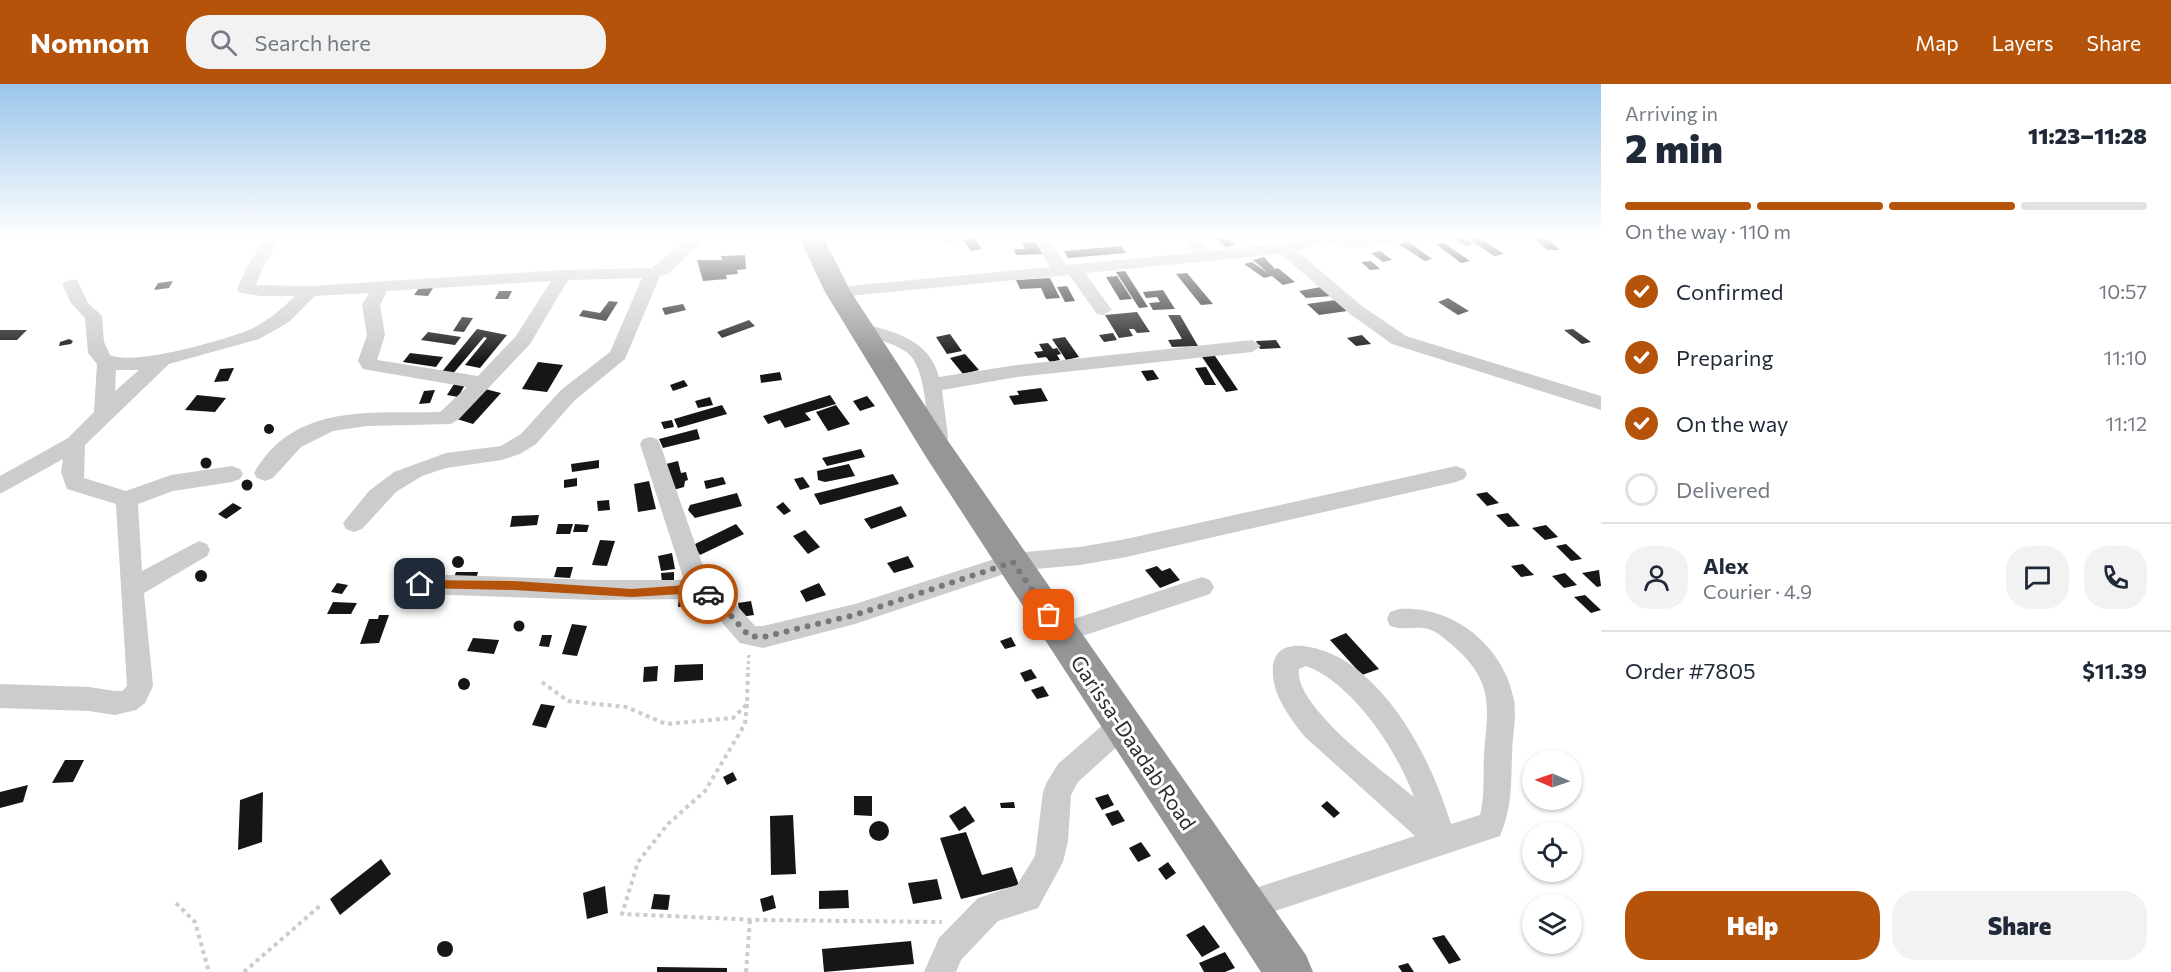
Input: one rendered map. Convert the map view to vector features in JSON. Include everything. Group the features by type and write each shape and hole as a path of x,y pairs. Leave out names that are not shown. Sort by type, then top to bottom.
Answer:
{"highway":[{"name":"Garissa-Daadab Road","path":"831,278 937,449 1289,972"}],"street":[{"path":"250,278 246,288 261,291 310,291 511,278"},
{"path":"265,473 294,442 314,431 357,418 444,419 483,383 523,340 561,278"},
{"path":"354,523 368,503 387,485 435,462 501,452 523,443 569,395 608,366 618,355 651,278"},
{"path":"838,292 967,278"},
{"path":"1075,278 1102,310"},
{"path":"1319,278 1356,310 1399,340 1601,403"},
{"path":"71,284 77,299 93,315 96,325 95,342 100,357 107,363 125,365 162,360 261,332 283,318 310,291"},
{"path":"381,287 371,306 376,335 369,351 367,361 370,365 483,383"},
{"path":"861,329 917,350 927,364 939,433 937,449"},
{"path":"932,385 973,377 1252,346"},
{"path":"0,486 75,443 134,384 162,360"},
{"path":"104,414 107,363"},
{"path":"75,443 72,472 75,483 127,499 171,483 232,474"},
{"path":"650,444 699,589"},
{"path":"420,584 514,586 632,593 699,589 717,600 749,636 763,637 855,615 1013,562 1092,554 1317,507 1456,474"},
{"path":"0,696 89,699 115,703 127,702 136,695 140,686 126,521 127,499"},
{"path":"133,588 199,550"},
{"path":"1061,633 1202,587"},
{"path":"1245,906 1490,826 1499,805 1498,754 1502,711 1493,675 1481,658 1459,637 1438,622 1420,618 1399,618"},
{"path":"1306,655 1318,657 1338,669 1362,690 1390,728 1421,780 1442,841 1313,727 1297,705 1285,680 1286,666 1292,658 1306,655"},
{"path":"940,972 950,949 989,909 1027,897 1048,862 1053,841 1057,792 1068,773 1122,725"}],"path":[{"path":"749,636 745,724 705,791 668,824 638,862 622,914 895,923 977,921"},
{"path":"542,682 568,701 626,706 666,724 733,718 747,704"},
{"path":"176,903 195,922 209,972"},
{"path":"244,972 322,904"},
{"path":"746,972 750,919"}],"building":[{"path":"702,278 727,279 703,281"},
{"path":"1050,278 1060,298 1046,299 1041,288 1020,289 1016,280"},
{"path":"1107,278 1119,278 1132,299 1120,300"},
{"path":"1120,278 1130,278 1148,307 1139,308"},
{"path":"1180,278 1192,278 1213,304 1201,305"},
{"path":"1275,278 1291,278 1295,282 1283,285"},
{"path":"173,281 169,288 154,290 158,283"},
{"path":"1067,286 1075,301 1065,302 1057,287"},
{"path":"1321,287 1332,296 1306,298 1299,291"},
{"path":"419,288 433,288 428,296 414,295"},
{"path":"1163,290 1175,309 1153,310 1149,303 1160,302 1157,297 1146,298 1143,292"},
{"path":"499,291 512,291 508,299 495,299"},
{"path":"1448,298 1469,311 1458,315 1438,302"},
{"path":"1336,300 1347,311 1319,315 1307,304"},
{"path":"609,301 618,302 606,321 579,316 583,310 600,313"},
{"path":"683,304 686,310 665,315 662,308"},
{"path":"1137,312 1150,332 1137,333 1134,329 1129,329 1133,336 1119,338 1105,315"},
{"path":"1168,315 1180,315 1198,346 1172,347 1168,340 1182,339"},
{"path":"462,317 473,318 464,332 453,331"},
{"path":"749,320 755,326 722,338 717,332"},
{"path":"477,329 507,335 480,368 465,365 487,338 484,337 451,376 440,374"},
{"path":"1573,329 1591,342 1582,344 1564,330"},
{"path":"0,330 27,330 17,340 0,340"},
{"path":"428,332 461,337 455,345 421,340"},
{"path":"1113,333 1117,340 1104,342 1099,335"},
{"path":"950,334 962,351 947,354 936,337"},
{"path":"1362,335 1371,344 1356,346 1347,338"},
{"path":"1065,337 1079,357 1066,360 1052,339"},
{"path":"69,339 73,341 71,344 59,346 60,342"},
{"path":"1276,340 1281,348 1260,349 1256,341"},
{"path":"1048,343 1053,349 1057,348 1061,354 1057,355 1060,360 1050,362 1046,357 1038,358 1034,352 1043,351 1039,344"},
{"path":"410,353 443,357 436,367 403,362"},
{"path":"1213,353 1238,390 1226,392 1200,354"},
{"path":"965,354 979,370 963,374 950,358"},
{"path":"538,362 563,365 547,392 522,389"},
{"path":"1206,367 1216,385 1205,385 1195,368"},
{"path":"234,368 228,381 214,382 220,369"},
{"path":"1153,370 1159,379 1147,381 1141,371"},
{"path":"780,372 782,380 761,383 760,375"},
{"path":"684,380 688,386 673,391 670,385"},
{"path":"454,384 465,385 458,397 447,395"},
{"path":"1041,388 1048,401 1014,405 1009,396 1019,395 1017,391"},
{"path":"485,389 501,393 473,424 457,419"},
{"path":"435,390 430,403 419,404 424,391"},
{"path":"197,395 226,398 215,412 185,410"},
{"path":"830,395 836,404 805,413 811,420 785,428 780,420 768,424 763,416"},
{"path":"867,396 875,406 860,411 853,401"},
{"path":"710,397 713,405 698,408 695,401"},
{"path":"722,405 727,414 678,428 674,419"},
{"path":"836,405 850,424 828,431 816,412"},
{"path":"672,420 674,427 664,429 661,422"},
{"path":"269,424 273,425 273,433 269,434 265,433 264,429 265,425"},
{"path":"697,429 700,439 663,448 659,439"},
{"path":"861,449 865,457 827,466 822,458"},
{"path":"206,458 210,459 210,467 206,468 202,467 201,463 202,459"},
{"path":"599,460 599,468 572,472 571,464"},
{"path":"678,461 681,473 686,472 688,480 685,481 684,487 673,490 666,464"},
{"path":"849,464 855,476 825,482 818,480 817,471"},
{"path":"893,474 899,484 820,505 814,494"},
{"path":"723,477 726,484 706,489 704,481"},
{"path":"803,477 810,487 800,490 794,479"},
{"path":"577,478 577,486 564,488 564,480"},
{"path":"247,479 253,485 247,491 241,485"},
{"path":"649,481 656,509 638,512 634,484"},
{"path":"1487,492 1499,503 1487,506 1476,494"},
{"path":"737,493 742,506 695,518 688,510 690,505"},
{"path":"609,500 610,510 598,511 597,501"},
{"path":"783,502 791,511 784,515 776,507"},
{"path":"233,503 242,508 226,519 218,514"},
{"path":"901,506 907,516 871,529 864,519"},
{"path":"1508,513 1520,526 1508,527 1496,515"},
{"path":"539,515 537,525 510,527 512,516"},
{"path":"558,524 573,524 570,534 556,534"},
{"path":"575,524 589,525 587,532 573,532"},
{"path":"736,524 744,534 700,555 693,545"},
{"path":"1546,525 1558,537 1545,540 1532,528"},
{"path":"805,530 820,547 808,554 793,536"},
{"path":"600,540 615,541 607,566 592,565"},
{"path":"1566,544 1582,559 1571,561 1556,546"},
{"path":"672,553 675,569 661,571 658,556"},
{"path":"460,556 464,562 460,568 456,568 452,560"},
{"path":"908,556 914,567 894,573 887,563"},
{"path":"1523,564 1534,575 1521,577 1511,566"},
{"path":"1157,566 1162,571 1170,568 1180,580 1160,588 1145,570"},
{"path":"557,567 573,567 570,578 554,577"},
{"path":"203,570 206,571 206,581 199,582 196,581 195,574 196,571"},
{"path":"1599,570 1601,586 1597,587 1582,573"},
{"path":"456,572 478,572 475,583 452,583"},
{"path":"674,572 674,581 662,583 661,573"},
{"path":"1565,573 1577,585 1564,588 1552,576"},
{"path":"337,583 348,585 342,594 331,592"},
{"path":"819,583 826,595 806,602 800,591"},
{"path":"704,595 704,606 678,607 679,596"},
{"path":"1585,595 1601,610 1591,613 1574,597"},
{"path":"751,601 754,615 740,617 738,603"},
{"path":"333,602 357,603 351,614 327,614"},
{"path":"379,615 389,615 379,643 360,644 369,619 378,619"},
{"path":"519,621 523,622 523,630 519,631 515,630 514,626 515,622"},
{"path":"572,624 587,626 577,656 562,654"},
{"path":"1346,633 1379,669 1362,675 1330,640"},
{"path":"542,635 552,635 549,647 539,646"},
{"path":"1011,637 1016,646 1005,649 1000,641"},
{"path":"473,638 499,640 494,654 467,651"},
{"path":"703,664 703,680 674,682 675,665"},
{"path":"658,666 657,681 643,682 644,667"},
{"path":"1031,669 1037,678 1025,682 1020,673"},
{"path":"466,678 469,679 469,689 462,690 459,689 458,682 459,679"},
{"path":"1043,686 1049,696 1037,699 1031,690"},
{"path":"541,704 555,706 546,728 532,725"},
{"path":"65,760 84,760 73,782 52,783"},
{"path":"733,772 737,780 727,785 723,777"},
{"path":"28,785 23,802 0,808 0,792"},
{"path":"263,792 262,842 238,850 240,800"},
{"path":"1108,794 1114,805 1102,810 1095,798"},
{"path":"854,796 872,796 872,816 854,815"},
{"path":"1327,801 1340,813 1334,818 1321,806"},
{"path":"1014,802 1015,808 1001,808 1000,803"},
{"path":"965,806 975,821 959,831 949,816"},
{"path":"1118,810 1125,821 1112,826 1105,814"},
{"path":"793,815 796,874 771,875 770,816"},
{"path":"875,821 883,821 889,827 889,835 883,841 875,841 869,835 869,827"},
{"path":"966,832 982,875 1012,867 1019,885 961,899 940,838"},
{"path":"1141,842 1151,856 1138,862 1129,848"},
{"path":"381,859 391,874 340,915 330,899"},
{"path":"1168,862 1176,873 1166,880 1158,869"},
{"path":"937,879 942,899 913,904 908,883"},
{"path":"605,886 608,913 587,919 583,893"},
{"path":"848,890 849,908 819,909 819,891"},
{"path":"654,894 670,895 668,910 651,909"},
{"path":"773,895 776,908 763,912 760,899"},
{"path":"1204,925 1220,947 1202,957 1186,935"},
{"path":"1444,935 1461,960 1449,964 1432,938"},
{"path":"442,941 448,941 453,949 451,955 442,957 437,952 437,946"},
{"path":"911,941 914,964 824,972 822,949"},
{"path":"1225,952 1235,968 1225,972 1204,972 1199,963"},
{"path":"1408,963 1414,972 1402,972 1398,966"},
{"path":"657,967 727,968 727,972 657,972"}],"way so far":[{"path":"708,594 717,600 749,636 763,637 855,615 1013,562 1049,615"}],"route":[{"path":"420,584 514,586 632,593 699,589 708,594"}]}
